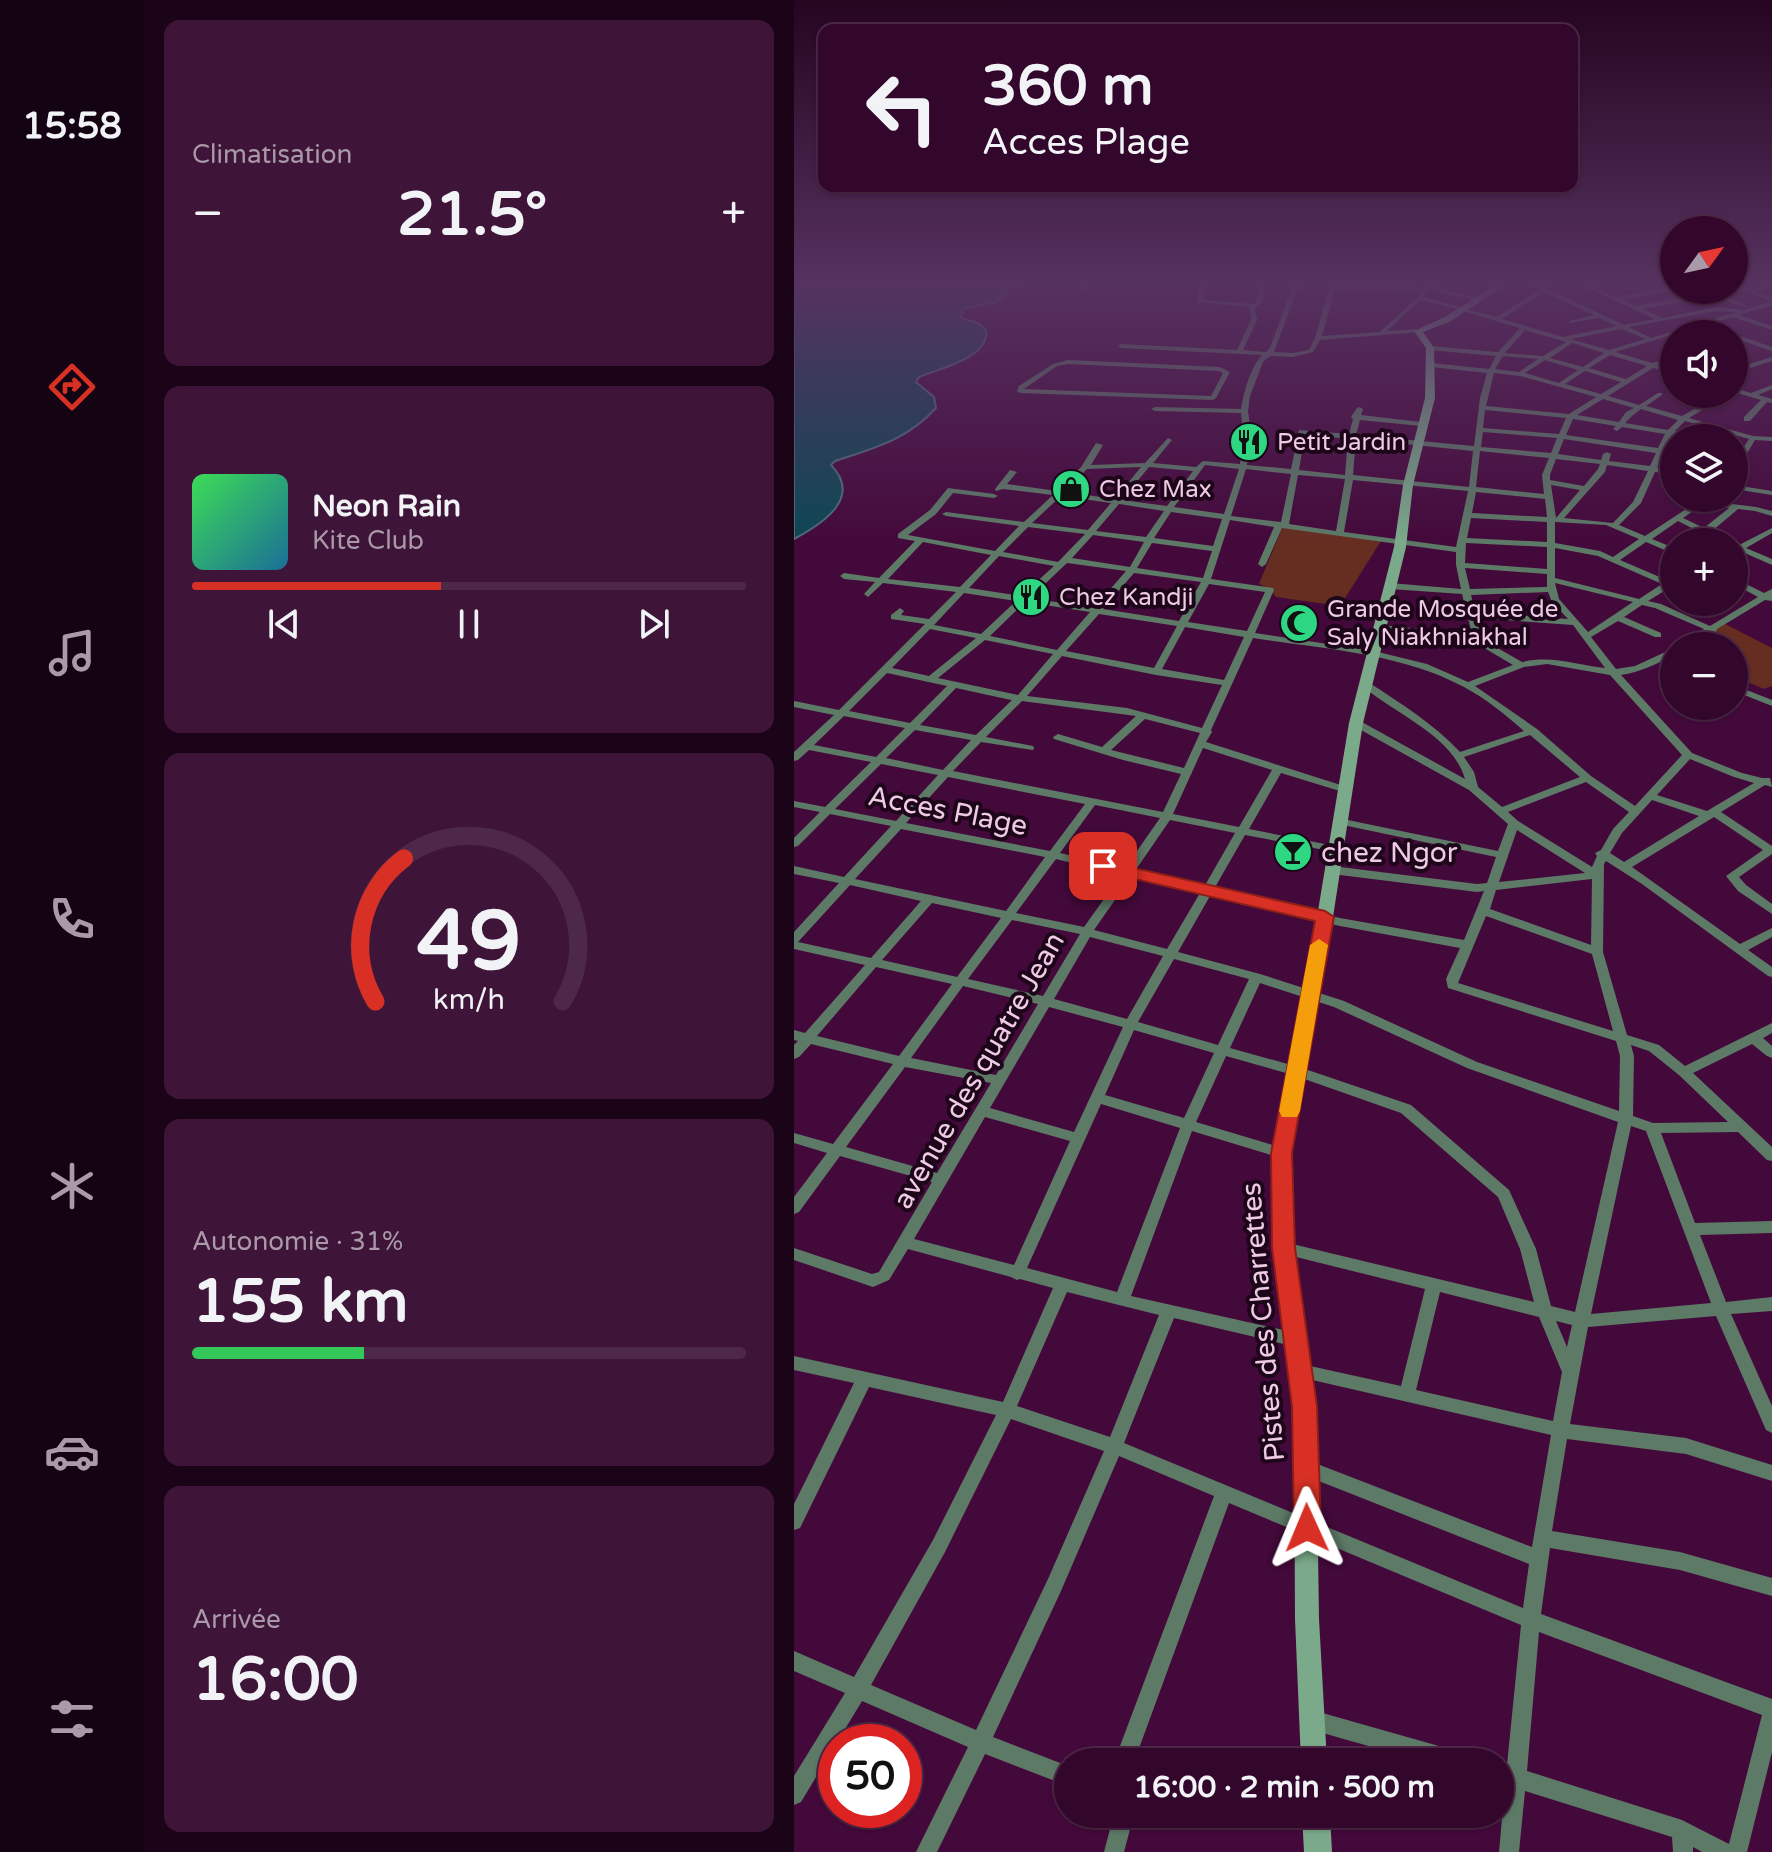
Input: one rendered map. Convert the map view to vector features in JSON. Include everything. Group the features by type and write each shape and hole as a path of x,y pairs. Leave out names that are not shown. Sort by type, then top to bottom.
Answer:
{"main road":[{"name":"Pistes des Charrettes","path":"1313,1748 1307,1619 1307,1468 1301,1371 1284,1248 1281,1153 1325,917 1343,789 1400,544 1416,445 1430,398 1431,371"},
{"path":"1317,1828 1318,1852"}],"street":[{"path":"1042,371 1020,389 1026,393 1210,398 1215,397 1227,372 1219,371"},
{"path":"1156,672 1206,581 1228,516 1244,464 1247,434 1244,411 1257,371"},
{"path":"1491,371 1478,430 1478,450 1460,565 1477,637 1521,665"},
{"path":"1495,371 1561,384 1703,424"},
{"path":"1520,374 1524,371"},
{"path":"1561,384 1580,371"},
{"path":"1593,371 1627,381"},
{"path":"1643,371 1570,416 1554,456 1547,482 1555,518 1550,580 1555,600 1576,622 1613,672 1688,755 1769,781"},
{"path":"1751,395 1772,387"},
{"path":"1555,518 1602,470 1619,425 1640,406 1660,394"},
{"path":"1748,394 1769,400"},
{"path":"1747,419 1769,400"},
{"path":"1482,408 1570,416 1660,432"},
{"path":"1678,424 1702,408"},
{"path":"1155,409 1244,411"},
{"path":"1340,532 1357,413 1421,424"},
{"path":"1478,430 1563,437 1660,451"},
{"path":"1262,564 1282,524 1297,471 1302,432 1604,461 1660,470"},
{"path":"1748,437 1772,439"},
{"path":"1748,446 1753,438"},
{"path":"933,678 983,637 1063,562 1168,440"},
{"path":"794,758 886,670 1024,525 1085,467 1099,445"},
{"path":"1615,525 1637,503 1660,454"},
{"path":"1550,497 1472,492 1206,461 1171,507 1132,570 1021,697 979,736 794,942 958,980 1130,1025 1297,1071 1406,1109 1504,1194 1523,1235 1544,1311 1570,1372"},
{"path":"1085,467 1147,465 1198,469"},
{"path":"1013,472 992,499 950,490 933,512 901,535 919,542 996,555 1206,581"},
{"path":"1547,482 1586,489"},
{"path":"1001,486 1171,507 1400,544 1460,550"},
{"path":"1748,489 1772,493"},
{"path":"1748,509 1772,514"},
{"path":"1615,559 1689,512"},
{"path":"1710,528 1730,512"},
{"path":"946,514 1216,549"},
{"path":"1467,515 1555,518 1615,525 1660,544"},
{"path":"1679,519 1697,528"},
{"path":"1748,542 1772,530"},
{"path":"1463,540 1551,545 1615,559 1660,578"},
{"path":"868,594 919,542"},
{"path":"1748,553 1772,562"},
{"path":"1460,565 1550,580 1639,600 1713,630"},
{"path":"844,576 963,590 1247,637 1374,654 1424,666 1468,685 1533,731 1587,778 1634,810"},
{"path":"1390,586 1468,592 1550,580"},
{"name":"avenue des quatre Jean","path":"794,1254 873,1281 879,1279 904,1242 1087,932 1166,818 1269,589 1206,581"},
{"path":"1748,587 1769,596"},
{"path":"1587,636 1660,589"},
{"path":"1709,632 1769,596"},
{"path":"900,611 894,617 1059,653 1227,683"},
{"path":"1474,615 1576,622"},
{"path":"1619,618 1658,635"},
{"path":"1381,628 1477,637"},
{"path":"1468,685 1521,665 1550,659 1613,672 1641,667 1660,659"},
{"path":"886,670 1021,697 1143,715 1278,768 1343,789"},
{"path":"1365,684 1460,755 1472,776 1473,788"},
{"path":"794,844 954,685"},
{"path":"1748,693 1771,702"},
{"path":"794,704 979,736 1029,748"},
{"path":"1104,751 1143,715"},
{"path":"1356,723 1473,788 1514,823 1597,875"},
{"path":"1460,755 1533,731"},
{"path":"1058,737 1188,772"},
{"path":"806,746 1335,849"},
{"path":"1513,1748 1542,1538 1570,1372 1626,1119 1628,1077 1624,1039 1597,952 1597,875 1601,853 1634,810 1688,755"},
{"path":"1017,1274 1130,1025 1278,768"},
{"path":"1502,811 1587,778"},
{"path":"1624,867 1769,781"},
{"path":"1649,796 1711,814 1771,850 1732,876 1742,888 1772,910"},
{"path":"794,1208 958,980 1091,803"},
{"name":"Acces Plage","path":"794,804 1052,855 1325,917 1468,945"},
{"path":"1338,821 1501,855"},
{"path":"1514,823 1483,911 1452,979 1453,986 1654,1048 1684,1072 1772,1156"},
{"path":"1601,853 1772,973"},
{"path":"794,870 1087,932 1310,993 1449,1056 1652,1128 1741,1127"},
{"path":"1332,870 1411,881 1491,887 1597,875"},
{"path":"794,1054 800,1037 929,899"},
{"path":"1483,911 1597,952"},
{"path":"1740,949 1772,932"},
{"path":"1122,1300 1188,1124 1256,977"},
{"path":"1684,1072 1772,1028"},
{"path":"800,1037 999,1080"},
{"path":"1754,1038 1772,1053"},
{"path":"1096,1097 1281,1153"},
{"path":"981,1111 1077,1138"},
{"path":"1652,1128 1721,1310 1772,1425"},
{"path":"794,1138 940,1179"},
{"path":"1691,1229 1772,1227"},
{"path":"904,1242 1017,1274 1297,1340"},
{"path":"1284,1248 1583,1321 1772,1304"},
{"path":"1407,1395 1434,1284"},
{"path":"794,1795 859,1690 1007,1410 1062,1285"},
{"path":"926,1852 982,1743 1116,1447 1169,1311"},
{"path":"794,1363 1007,1410 1116,1447 1531,1620 1772,1710 1737,1852"},
{"path":"1301,1371 1560,1430 1686,1446 1772,1473"},
{"path":"794,1522 864,1380"},
{"path":"1307,1468 1539,1559"},
{"path":"1129,1748 1224,1493"},
{"path":"1542,1538 1680,1561 1770,1585"},
{"path":"794,1661 982,1743 1054,1771"},
{"path":"1312,1720 1411,1748"},
{"path":"1514,1778 1682,1841 1723,1852"},
{"path":"1114,1852 1120,1828"},
{"path":"1509,1828 1509,1852"}],"shaded area":[{"path":"794,371 934,371 919,377 916,382 934,397 936,408 902,435 835,461 831,465 840,477 843,488 841,499 826,518 794,539"},
{"path":"1283,526 1381,541 1340,606 1276,597 1269,588 1259,584"},
{"path":"1725,624 1741,632 1710,632"},
{"path":"1748,636 1772,648 1772,686 1764,689 1748,682"}],"slow traffic":[{"path":"1290,1111 1319,945"}],"place":[{"name":"Petit Jardin","path":"1249,442"},
{"name":"Chez Max","path":"1071,489"},
{"name":"Chez Kandji","path":"1031,597"},
{"name":"Grande Mosquée de Saly Niakhniakhal","path":"1299,623"},
{"name":"chez Ngor","path":"1293,852"}],"route":[{"path":"1103,866 1325,917 1281,1153 1284,1248 1305,1406 1307,1528"}]}
